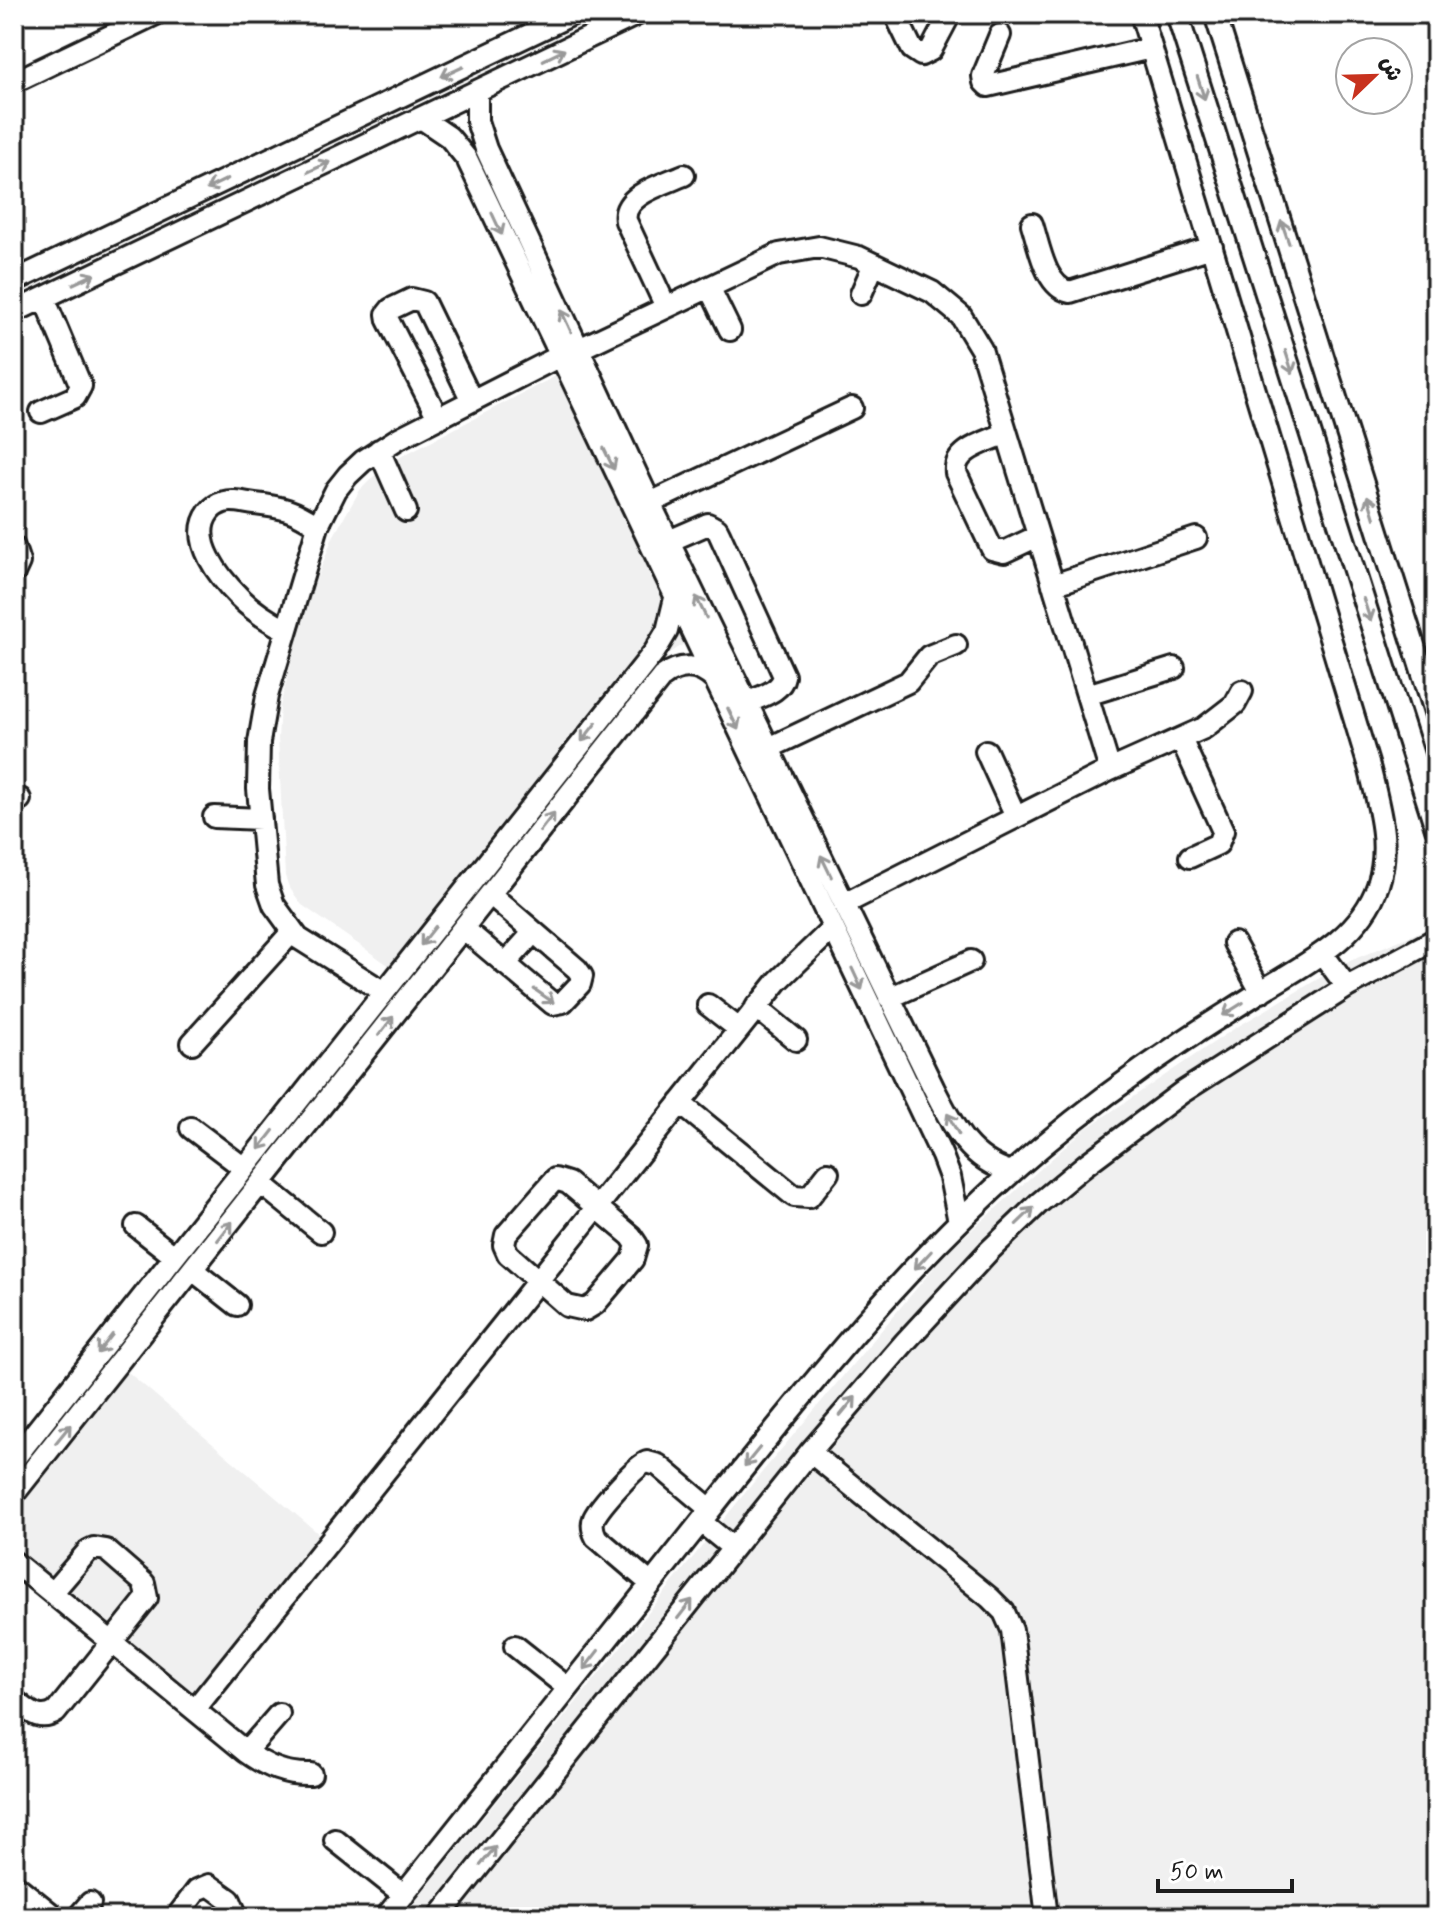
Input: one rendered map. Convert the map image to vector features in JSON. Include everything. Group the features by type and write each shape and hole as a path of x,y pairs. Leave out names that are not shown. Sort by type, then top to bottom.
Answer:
{"street":[{"path":"14,82 156,14"},
{"path":"14,281 571,14"},
{"path":"14,312 638,14"},
{"path":"895,14 912,49 921,55 931,50 950,14"},
{"path":"386,1917 827,1366 959,1222 1011,1172 1113,1090 1208,1024 1322,953 1352,928 1371,901 1380,878 1384,854 1382,821 1366,756 1141,14"},
{"path":"1177,14 1436,828"},
{"path":"1215,14 1436,715"},
{"path":"1000,35 983,76 988,86 1151,48"},
{"path":"477,93 480,135 569,353 675,598 946,1166 959,1222"},
{"path":"421,118 441,129 459,147 650,503 769,748 792,777 844,904 953,1126 968,1147 988,1162 1011,1172"},
{"path":"1223,157 1234,163 1245,157 1247,121"},
{"path":"666,307 626,221 625,210 630,201 684,175"},
{"path":"479,186 499,176"},
{"path":"1032,224 1052,280 1064,292 1076,292 1212,247"},
{"path":"384,992 314,950 292,932 274,905 267,885 257,766 260,731 267,696 318,526 336,490 356,468 379,450 438,418 779,254 806,247 846,252 932,292 961,316 981,349 1110,770"},
{"path":"861,294 874,264"},
{"path":"1272,311 1275,269 1283,264 1297,267"},
{"path":"709,287 730,330"},
{"path":"41,412 75,397 81,386 44,298"},
{"path":"438,418 388,320 387,314 391,309 412,299 424,302 472,401"},
{"path":"650,503 852,408"},
{"path":"1006,433 960,456 955,464 956,473 992,549 1004,552 1038,536"},
{"path":"379,450 406,511"},
{"path":"286,630 255,611 228,585 203,542 205,517 213,507 232,501 284,507 318,526"},
{"path":"669,541 703,525 713,525 719,533 784,676 777,689 747,703"},
{"path":"1053,585 1196,538"},
{"path":"14,547 19,562 14,573"},
{"path":"14,1459 662,642 671,621 675,598"},
{"path":"769,748 908,682 929,656 956,645"},
{"path":"14,1494 194,1271 662,677 675,669 691,667 700,669 715,680"},
{"path":"1087,695 1174,668"},
{"path":"844,904 1110,770 1204,728 1226,713 1240,699 1242,691"},
{"path":"621,692 638,706"},
{"path":"1181,739 1223,831 1218,844 1190,857"},
{"path":"986,751 1016,817"},
{"path":"214,817 261,819"},
{"path":"463,928 553,1004 567,998 582,980 580,972 490,894"},
{"path":"195,1709 756,1007 795,962 833,928"},
{"path":"192,1043 292,932"},
{"path":"505,964 534,932"},
{"path":"439,1917 810,1452 914,1331 989,1251 1039,1203 1181,1093 1347,987 1436,939"},
{"path":"1234,943 1261,992"},
{"path":"1322,953 1347,987"},
{"path":"889,998 971,961"},
{"path":"708,1005 739,1029"},
{"path":"756,1007 796,1040"},
{"path":"914,1098 934,1089"},
{"path":"680,1103 794,1196 809,1197 828,1173"},
{"path":"191,1128 244,1168"},
{"path":"555,1179 565,1180 635,1240 637,1250 633,1259 595,1304 585,1310 567,1306 538,1280 505,1250 506,1235 555,1179"},
{"path":"262,1184 321,1232"},
{"path":"136,1226 174,1256"},
{"path":"194,1271 237,1305"},
{"path":"810,1452 1004,1612 1012,1630 1047,1917"},
{"path":"651,1584 596,1537 592,1527 595,1516 637,1467 647,1462 658,1465 733,1548"},
{"path":"14,1700 38,1717 51,1716 145,1603 148,1593 144,1583 101,1548 88,1551 52,1593"},
{"path":"14,1562 246,1752 276,1769 292,1774 311,1774"},
{"path":"515,1646 568,1688"},
{"path":"246,1752 279,1714"},
{"path":"335,1840 404,1895"},
{"path":"14,1884 55,1917"},
{"path":"178,1915 197,1890 209,1885 230,1900 237,1917"}],"shaded area":[{"path":"575,366 703,632 654,667 407,978 302,905 285,876 278,738 280,706 306,606 333,537 360,490 373,477 402,456"},
{"path":"1436,925 1436,1917 403,1917 753,1483 948,1251 1084,1130 1232,1030 1345,963"},
{"path":"109,1356 319,1534 194,1693 14,1555 14,1476"}]}
